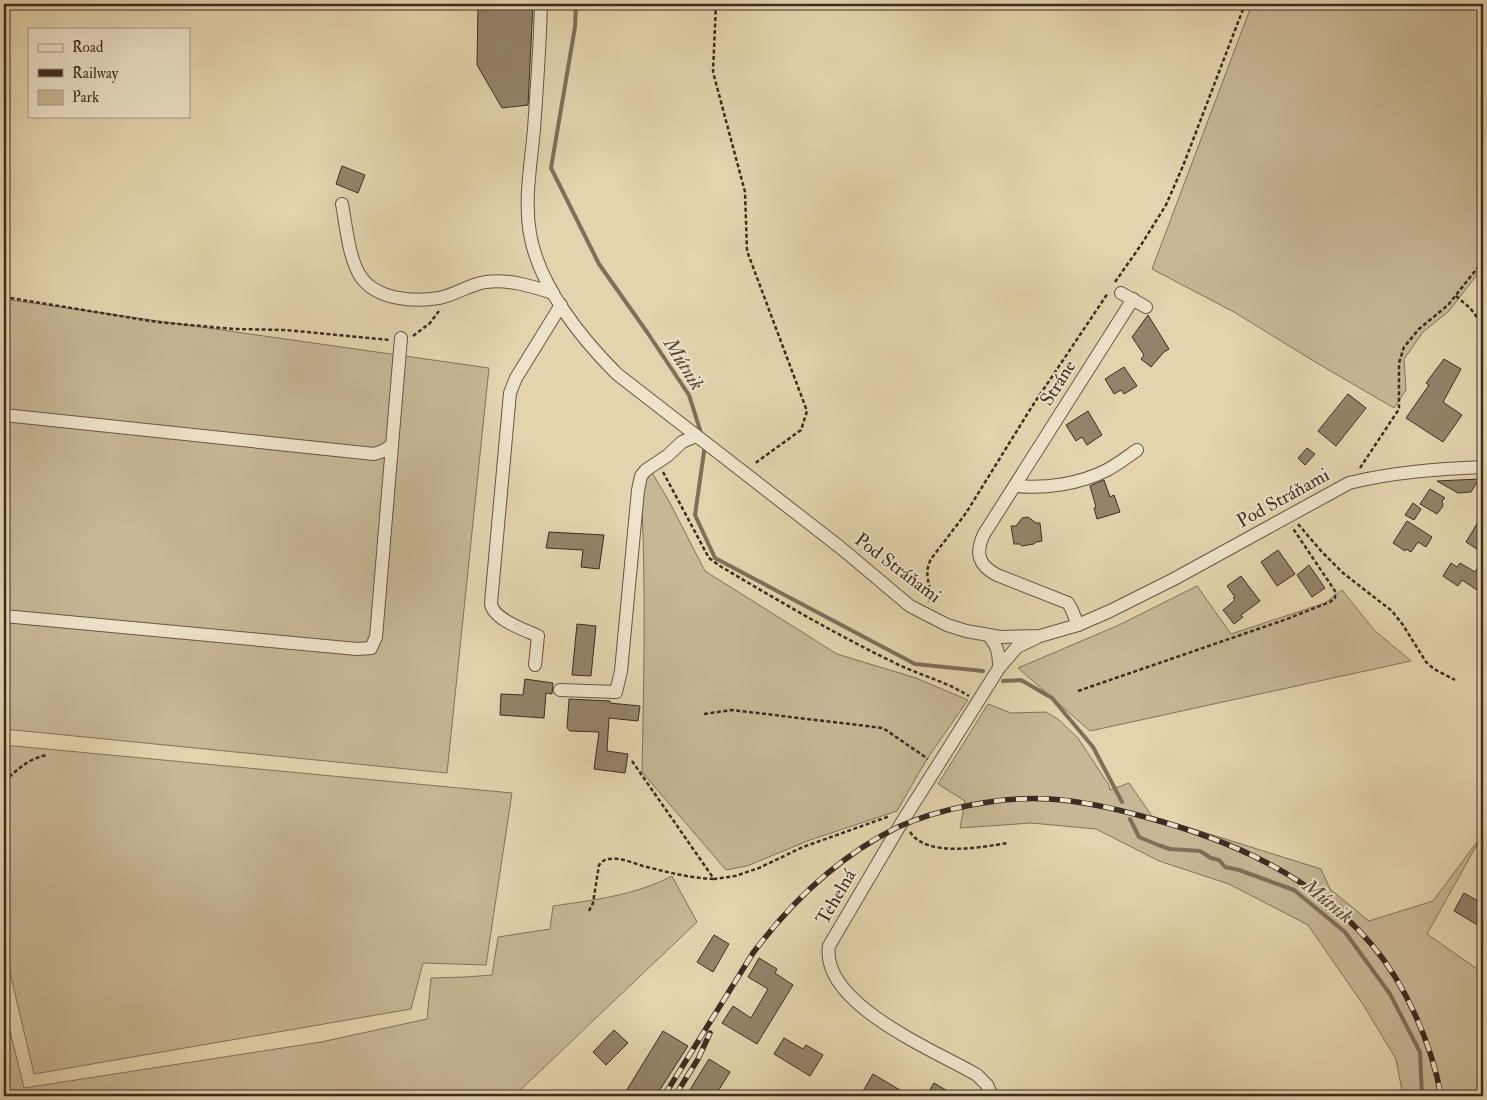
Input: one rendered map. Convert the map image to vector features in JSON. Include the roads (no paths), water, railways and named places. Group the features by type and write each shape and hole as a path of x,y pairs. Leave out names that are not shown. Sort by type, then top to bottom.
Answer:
{"street":[{"name":"Pod Stráňami","path":"542,4 528,200 532,241 543,273 561,305 590,344 618,374 841,548 901,599 924,614 953,627 988,635 1008,637 1040,636 1078,625 1142,596 1349,483 1377,476 1406,472 1483,467"},
{"path":"342,204 350,249 361,277 377,291 399,298 422,300 452,294 485,282 517,282 553,292"},
{"path":"1121,293 1146,307"},
{"name":"Stráne","path":"1078,625 1068,603 997,575 983,565 979,550 981,540 1133,300"},
{"path":"535,665 538,636 499,616 492,608 491,603 510,393 516,378 561,305"},
{"path":"4,616 357,649 371,648 376,637 401,338"},
{"path":"4,415 374,454 392,445"},
{"path":"560,690 616,692 621,670 641,476 682,442 700,439"},
{"path":"1015,486 1044,487 1091,476 1107,470 1137,450"},
{"path":"988,635 996,643 999,654 999,668"},
{"name":"Tehelná","path":"992,1096 988,1085 977,1075 892,1028 860,1005 838,983 829,965 829,946 905,817 999,668 1017,648 1040,636"}],"waterway":[{"name":"Mútnik","path":"576,4 575,27 551,168 599,264 689,395 702,436"},
{"name":"Mútnik","path":"705,445 695,515 715,558 915,664 983,671"},
{"name":"Mútnik","path":"1003,681 1021,680 1052,698 1093,747 1122,802"},
{"name":"Mútnik","path":"1130,819 1139,837 1170,849 1200,851 1211,858 1219,860 1225,867 1239,870 1294,890 1345,932 1390,994 1420,1052 1422,1096"}],"railway":[{"path":"664,1096 753,953 784,915 818,881 856,852 898,827 952,809 1012,799 1073,801 1109,808 1177,826 1239,849 1297,880 1324,899 1349,921 1372,945 1396,978 1424,1036 1441,1096"},
{"path":"675,1096 698,1059 710,1033"}]}
